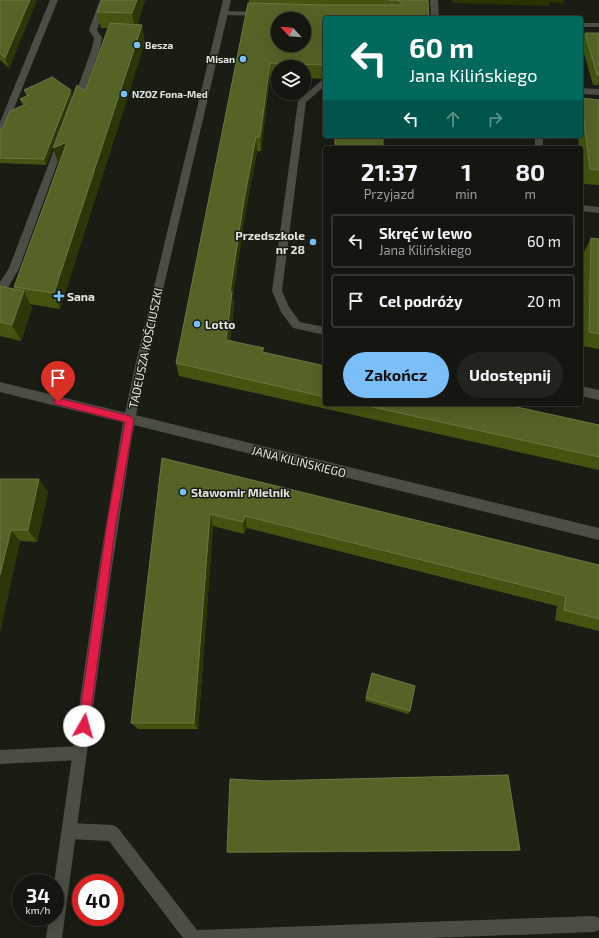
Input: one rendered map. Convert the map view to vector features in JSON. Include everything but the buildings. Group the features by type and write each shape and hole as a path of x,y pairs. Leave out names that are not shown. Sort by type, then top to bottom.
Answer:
{"street":[{"path":"0,133 54,0"},
{"path":"72,115 96,48 98,38 93,30 104,0"},
{"name":"TADEUSZA KOŚCIUSZKI","path":"54,938 70,831 110,531 130,419 141,362 227,0"},
{"path":"434,0 435,16"},
{"path":"224,13 271,14"},
{"path":"583,25 599,26"},
{"path":"323,84 302,101 277,291 285,309 297,325 323,331"},
{"path":"583,91 599,92"},
{"path":"0,286 4,284 14,269 63,137"},
{"path":"583,208 599,210"},
{"name":"JANA KILIŃSKIEGO","path":"0,387 599,534"},
{"path":"583,391 599,395"},
{"path":"0,757 80,753"},
{"path":"70,831 113,833 193,938 594,924"}],"green space":[{"path":"452,0 563,0 564,3 549,2 550,6 453,3"}],"place":[{"name":"Besza","path":"137,45"},
{"name":"Misan","path":"243,59"},
{"name":"NZOZ Fona-Med","path":"124,94"},
{"name":"Przedszkole nr 28","path":"313,242"},
{"name":"Sana","path":"59,296"},
{"name":"Lotto","path":"197,324"},
{"name":"Sławomir Mielnik","path":"183,492"}],"route":[{"path":"58,402 130,419 112,523 90,673 84,726"}]}
